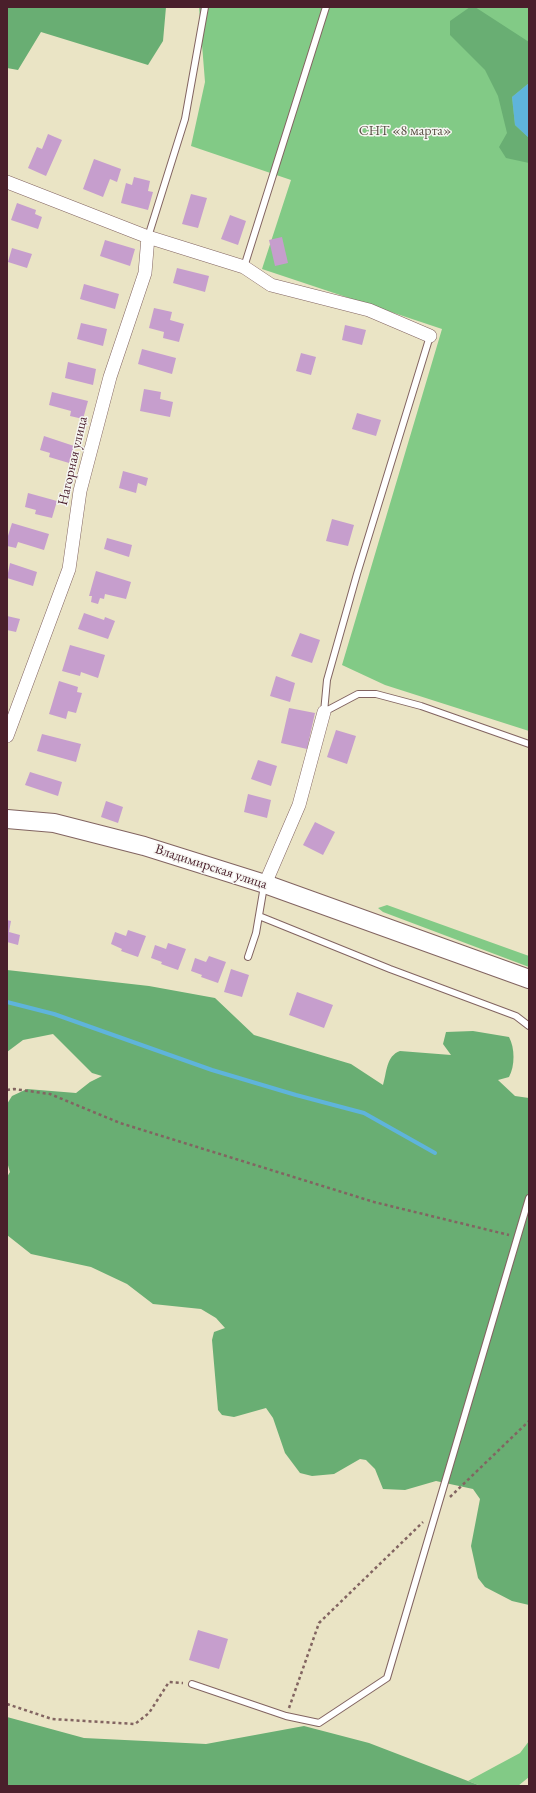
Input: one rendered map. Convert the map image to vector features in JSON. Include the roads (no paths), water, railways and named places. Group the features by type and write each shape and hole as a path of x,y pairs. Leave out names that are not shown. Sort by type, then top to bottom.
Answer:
{"street":[{"path":"7,182 148,237 244,267 271,284 369,310 430,336"},
{"name":"Нагорная улица","path":"7,736 69,569 80,491 110,377 145,273 148,237"},
{"path":"265,884 299,805 324,712"},
{"name":"Владимирская улица","path":"7,819 54,823 144,846 265,884 529,979"}],"lane":[{"path":"148,237 185,119 205,7"},
{"path":"244,267 326,7"},
{"path":"324,712 327,680 352,589 430,336"},
{"path":"324,712 358,694 376,694 421,706 529,744"},
{"path":"248,957 256,933 265,884"},
{"path":"259,916 390,969 516,1016 529,1026"},
{"path":"192,1684 286,1716 319,1723 387,1678 529,1198"}],"water":[{"path":"529,83 529,138 515,125 512,97"}],"waterway":[{"path":"7,1002 54,1014 212,1070 364,1113 435,1153"}],"park label":[{"name":"СНТ «8 марта»","path":"405,131"}]}
